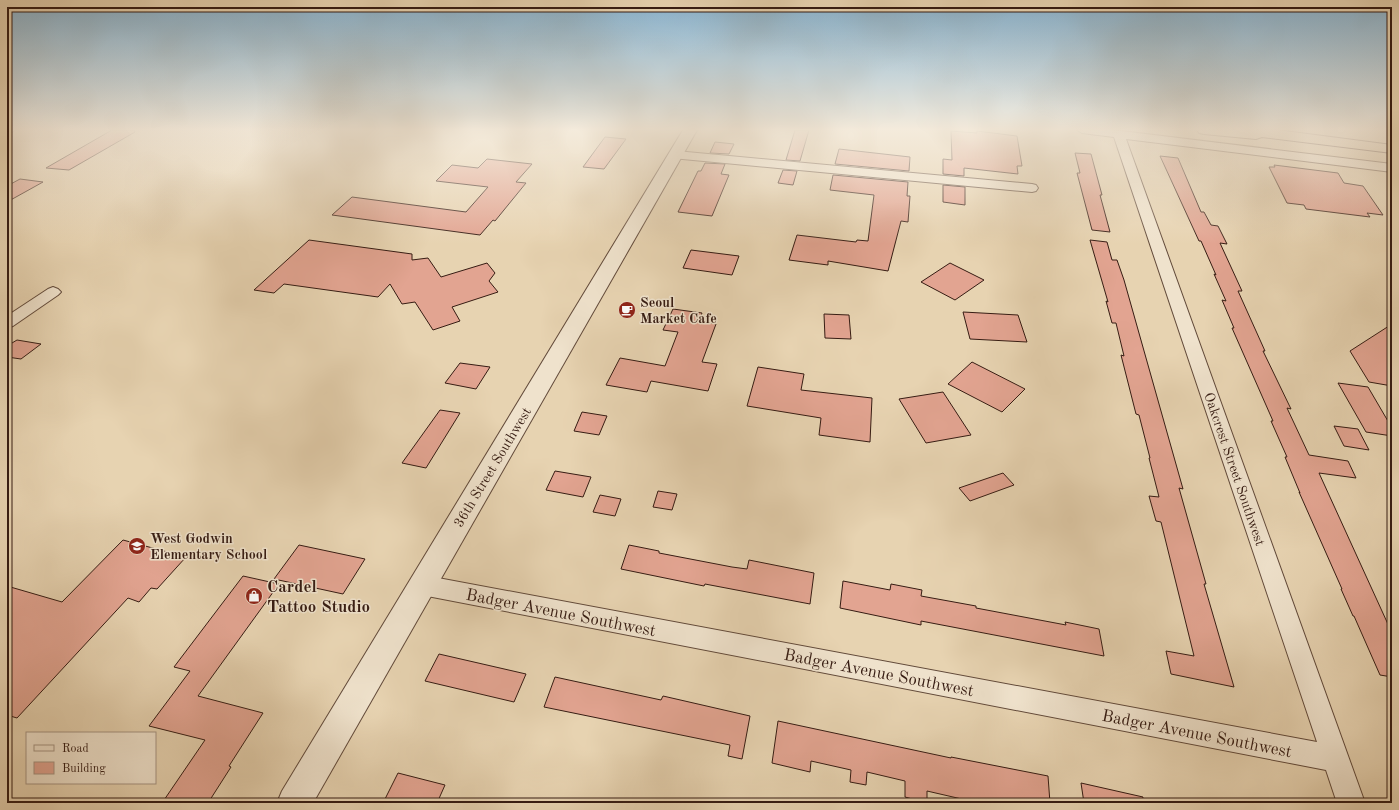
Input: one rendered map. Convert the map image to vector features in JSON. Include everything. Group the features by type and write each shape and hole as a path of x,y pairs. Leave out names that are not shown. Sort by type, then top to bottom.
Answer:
{"street":[{"name":"36th Street Southwest","path":"294,803 668,168"},
{"path":"814,168 1032,188"},
{"name":"Oakcrest Street Southwest","path":"1130,168 1351,803"},
{"path":"7,323 52,292"},
{"name":"Badger Avenue Southwest","path":"422,585 1336,759"}],"building":[{"path":"46,168 73,168 69,170"},
{"path":"449,168 529,168 516,182 526,183 495,221 493,220 480,235 332,215 352,197 466,212 488,187 436,181"},
{"path":"703,168 723,168 721,174 729,175 712,216 678,212 698,171 701,171"},
{"path":"875,168 909,168 909,171"},
{"path":"943,168 1017,168 1018,174 964,168 964,176 943,174"},
{"path":"1079,168 1095,168 1110,232 1092,230 1077,173 1080,173"},
{"path":"1165,168 1182,168 1201,212 1204,212 1211,225 1218,226 1227,244 1220,243 1242,291 1238,291 1265,351 1263,351 1291,409 1287,408 1309,455 1348,461 1356,478 1319,473 1392,633 1392,677 1380,675 1341,589 1299,492 1300,493 1285,457 1287,457 1271,421 1273,421 1232,328 1234,328 1222,300 1226,301 1214,274 1216,275 1201,241 1199,241"},
{"path":"1269,168 1296,168 1338,173 1344,183 1363,186 1383,215 1367,213 1370,217 1306,209 1304,205 1287,203"},
{"path":"783,170 797,171 793,185 778,183"},
{"path":"833,175 908,182 907,196 910,196 908,222 901,221 888,271 828,261 828,265 789,260 797,235 856,242 857,240 868,241 874,195 830,190"},
{"path":"20,179 43,182 7,202 7,186"},
{"path":"943,185 965,187 965,205 943,202"},
{"path":"309,240 412,254 412,260 428,258 441,277 487,263 495,273 489,281 498,292 452,307 460,321 433,330 415,302 402,304 390,284 378,297 284,284 274,293 254,290"},
{"path":"1090,240 1107,242 1112,260 1117,260 1124,280 1183,489 1179,488 1206,584 1204,584 1234,687 1171,674 1166,651 1194,656 1161,522 1156,521 1149,496 1159,497 1150,458 1139,415 1136,414 1121,355 1124,356 1116,323 1112,323 1106,301 1108,302"},
{"path":"691,250 739,256 732,275 683,268"},
{"path":"950,263 984,280 955,300 921,282"},
{"path":"673,309 702,313 699,321 716,324 702,362 717,364 708,391 651,381 647,392 606,385 620,358 665,366 678,332 663,330"},
{"path":"963,312 1018,315 1027,342 970,339"},
{"path":"824,314 849,315 851,339 825,338"},
{"path":"1392,324 1392,386 1369,382 1350,351"},
{"path":"17,340 41,344 21,359 7,357 7,346"},
{"path":"972,362 1025,389 1002,412 948,384"},
{"path":"460,363 490,367 476,389 445,383"},
{"path":"758,367 804,374 801,390 872,398 870,442 819,435 821,418 747,406"},
{"path":"1338,383 1368,387 1392,428 1392,436 1366,432"},
{"path":"943,392 971,435 926,443 899,399"},
{"path":"440,410 460,413 426,468 402,463"},
{"path":"582,412 607,416 599,435 574,431"},
{"path":"1334,426 1358,429 1369,450 1344,446"},
{"path":"555,471 591,477 583,497 546,490"},
{"path":"1003,473 1014,485 970,501 959,488"},
{"path":"658,491 677,494 672,510 653,507"},
{"path":"600,495 621,499 615,516 593,512"},
{"name":"West Godwin Elementary School","path":"123,540 186,557 157,589 151,588 139,602 128,598 17,718 7,715 7,586 62,602"},
{"path":"299,545 365,559 343,594 274,579"},
{"path":"629,545 659,551 659,553 732,567 747,569 749,560 814,573 810,604 705,584 704,586 621,569"},
{"path":"243,576 279,584 198,696 263,713 229,766 231,767 208,803 162,803 205,740 149,726 190,671 174,667"},
{"path":"843,581 890,590 891,584 922,590 921,596 976,606 976,608 1066,625 1065,622 1099,629 1104,656 921,621 921,625 840,608"},
{"path":"439,654 526,674 514,702 425,681"},
{"path":"555,677 661,700 663,696 750,716 742,759 728,756 730,745 544,707"},
{"path":"778,721 951,758 1048,776 1050,803 979,803 927,791 927,803 905,797 905,781 867,772 866,785 850,782 851,770 811,761 810,772 772,763"},
{"path":"398,773 445,785 437,803 383,803"},
{"path":"1081,783 1143,797 1142,803 1084,803"}],"place":[{"name":"Seoul Market Cafe","path":"627,310"},
{"name":"West Godwin Elementary School","path":"137,546"},
{"name":"Cardel Tattoo Studio","path":"254,596"}]}
